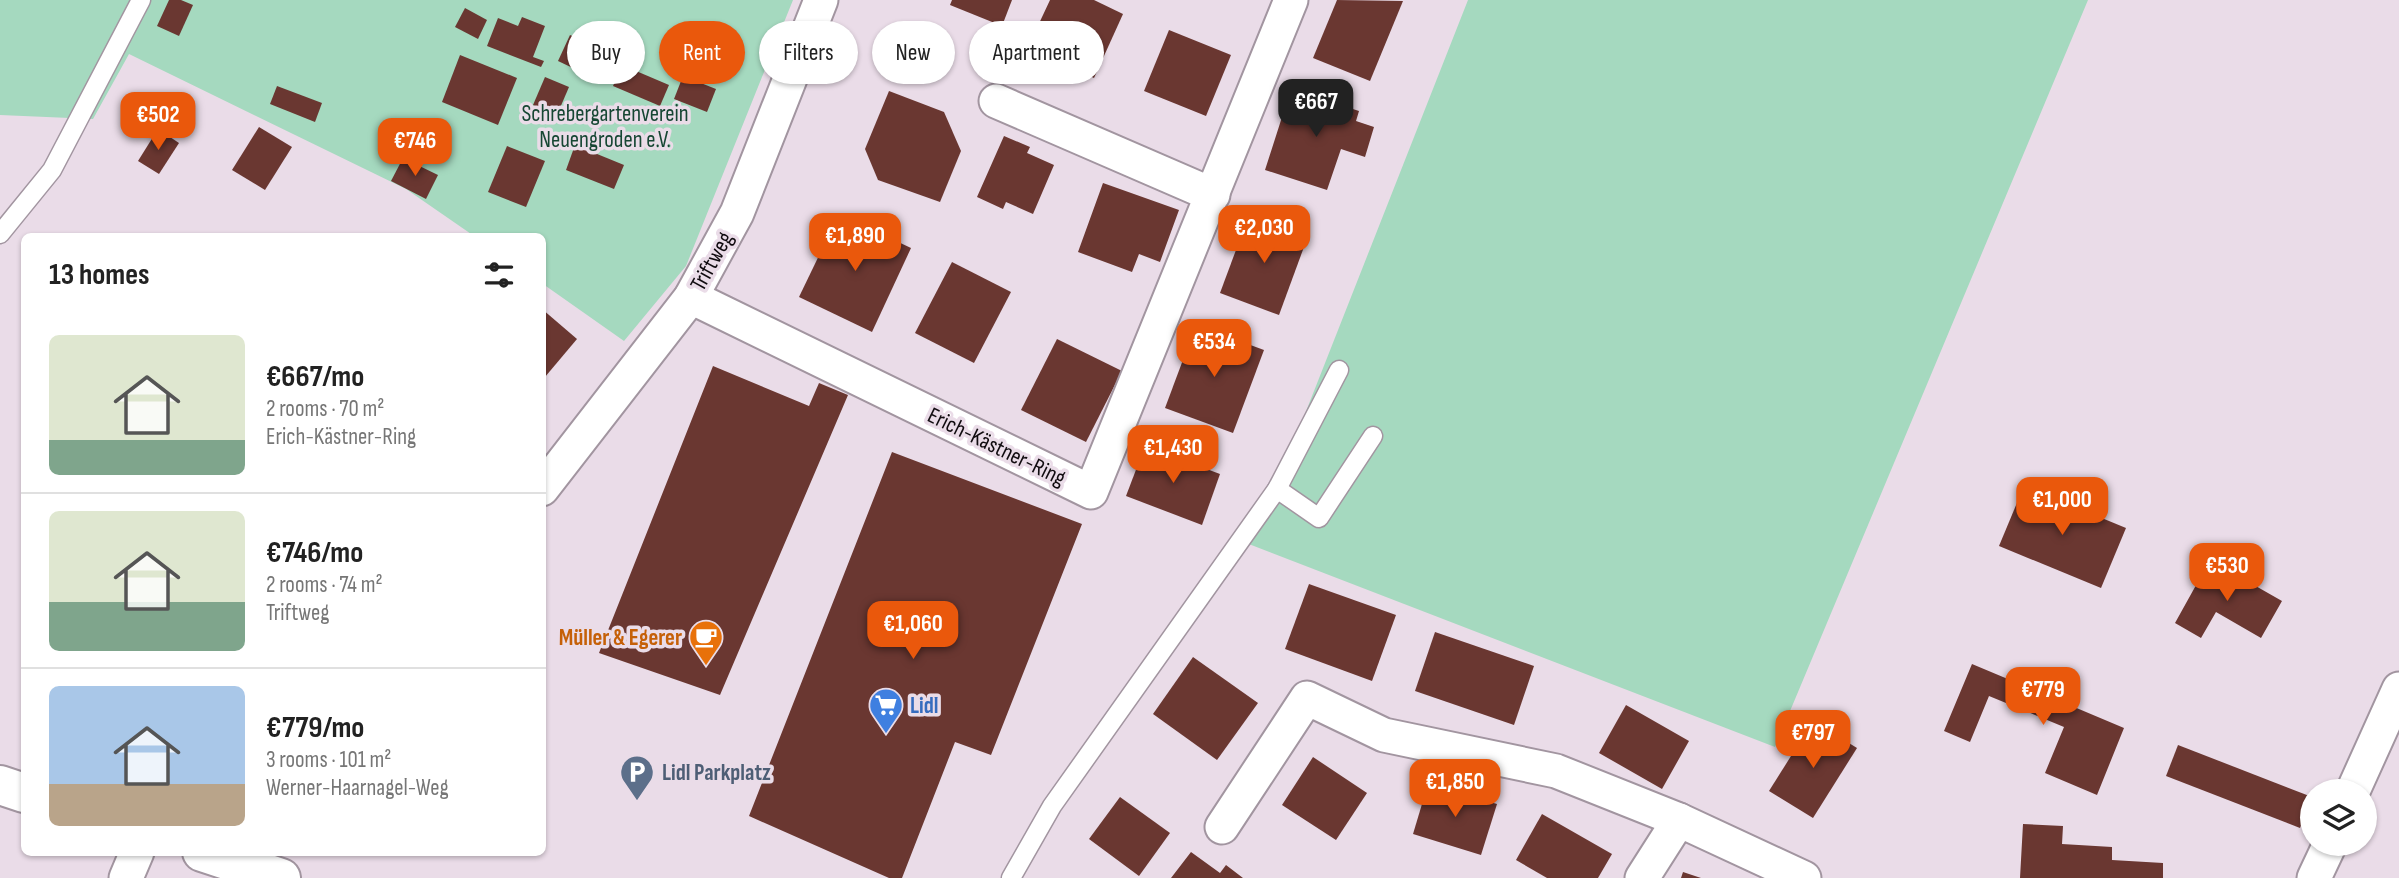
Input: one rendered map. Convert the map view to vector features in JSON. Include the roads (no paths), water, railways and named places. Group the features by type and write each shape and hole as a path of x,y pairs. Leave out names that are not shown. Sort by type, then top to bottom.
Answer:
{"main road":[{"path":"0,785 21,792"},
{"path":"221,856 272,867"}],"street":[{"name":"Triftweg","path":"546,484 691,297 737,213 821,0"},
{"name":"Erich-Kästner-Ring","path":"691,297 1091,492 1290,0"},
{"path":"996,101 1213,195"},
{"path":"2358,779 2399,689"},
{"path":"1222,827 1307,698 1384,735 1556,771 1679,820 1804,878"},
{"path":"1642,878 1679,820"},
{"path":"126,878 135,856"},
{"path":"2315,878 2325,856"}],"lane":[{"path":"0,234 52,170 141,0"},
{"path":"1011,878 1052,806 1277,489 1339,370"},
{"path":"1277,489 1319,518 1373,436"}],"place":[{"name":"Müller & Egerer","path":"706,667"},
{"name":"Lidl","path":"886,735"},
{"name":"Lidl Parkplatz","path":"637,802"}],"park label":[{"name":"Schrebergartenverein Neuengroden e.V.","path":"605,126"}]}
